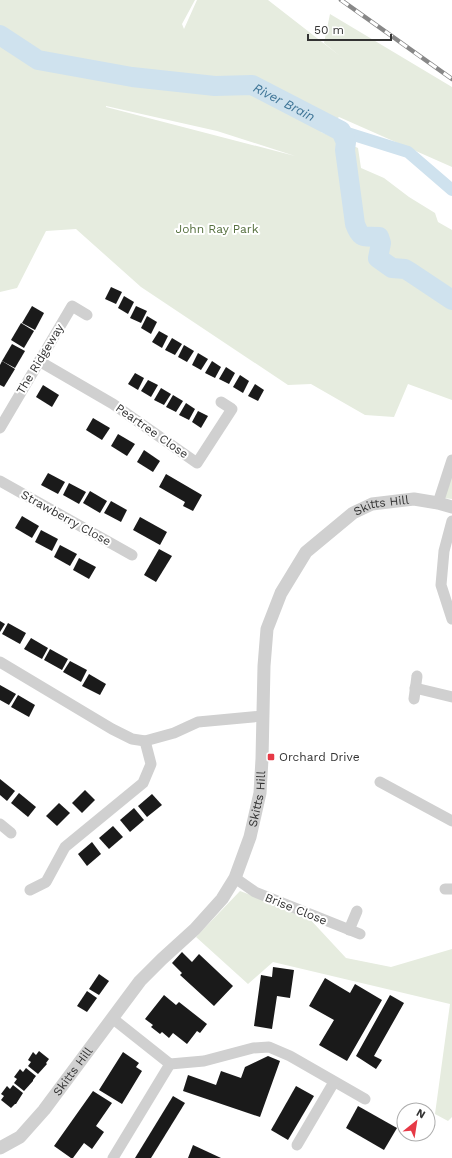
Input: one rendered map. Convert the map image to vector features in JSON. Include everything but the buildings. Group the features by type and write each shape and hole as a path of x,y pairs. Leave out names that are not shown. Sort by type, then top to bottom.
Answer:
{"street":[{"name":"The Ridgeway","path":"0,428 72,306 87,315"},
{"name":"Peartree Close","path":"39,361 113,404 197,463 232,409 220,402"},
{"path":"438,503 452,460"},
{"name":"Strawberry Close","path":"0,481 132,555"},
{"name":"Skitts Hill","path":"0,1148 20,1137 44,1110 140,981 195,929 222,899 235,878 250,837 260,793 264,666 267,629 281,593 306,552 353,513 372,504 414,499 452,507"},
{"path":"452,521 444,551 441,585 452,619"},
{"path":"0,662 112,729 132,739 145,741 174,733 198,722 263,716"},
{"path":"417,676 414,693 452,697"},
{"path":"30,890 46,882 65,847 143,783 151,764 145,741"},
{"path":"380,782 452,821"},
{"path":"0,824 10,833"},
{"name":"Brise Close","path":"235,878 255,892 360,934"},
{"path":"349,930 357,910"},
{"path":"112,1018 170,1064 204,1061 246,1050 268,1047 290,1056 365,1100"},
{"path":"113,1158 170,1064"},
{"path":"297,1145 334,1082"}],"green space":[{"name":"John Ray Park","path":"0,0 195,0 182,24 184,29 197,0 268,0 340,56 324,43 330,14 452,87 452,167 339,117 321,132 358,148 361,168 384,178 409,197 435,213 438,222 452,230 452,400 408,384 394,417 365,415 311,384 288,385 141,287 76,229 46,231 17,288 0,292","holes":["106,106 217,131 295,156"]},
{"path":"452,468 452,499 444,498"},
{"path":"240,891 307,916 346,958 391,967 452,949 452,1117 448,1121 436,1115 450,1004 273,962 248,984 196,937"}],"waterway":[{"name":"River Brain","path":"0,35 38,60 132,77 215,86 252,85 341,131 346,142 345,150 355,224 359,233 366,237 379,237 381,243 378,258 392,268 405,269 452,300"},
{"path":"341,131 408,152 452,190"}],"railway":[{"path":"341,0 452,79"}],"place":[{"name":"Orchard Drive","path":"271,757"}]}
